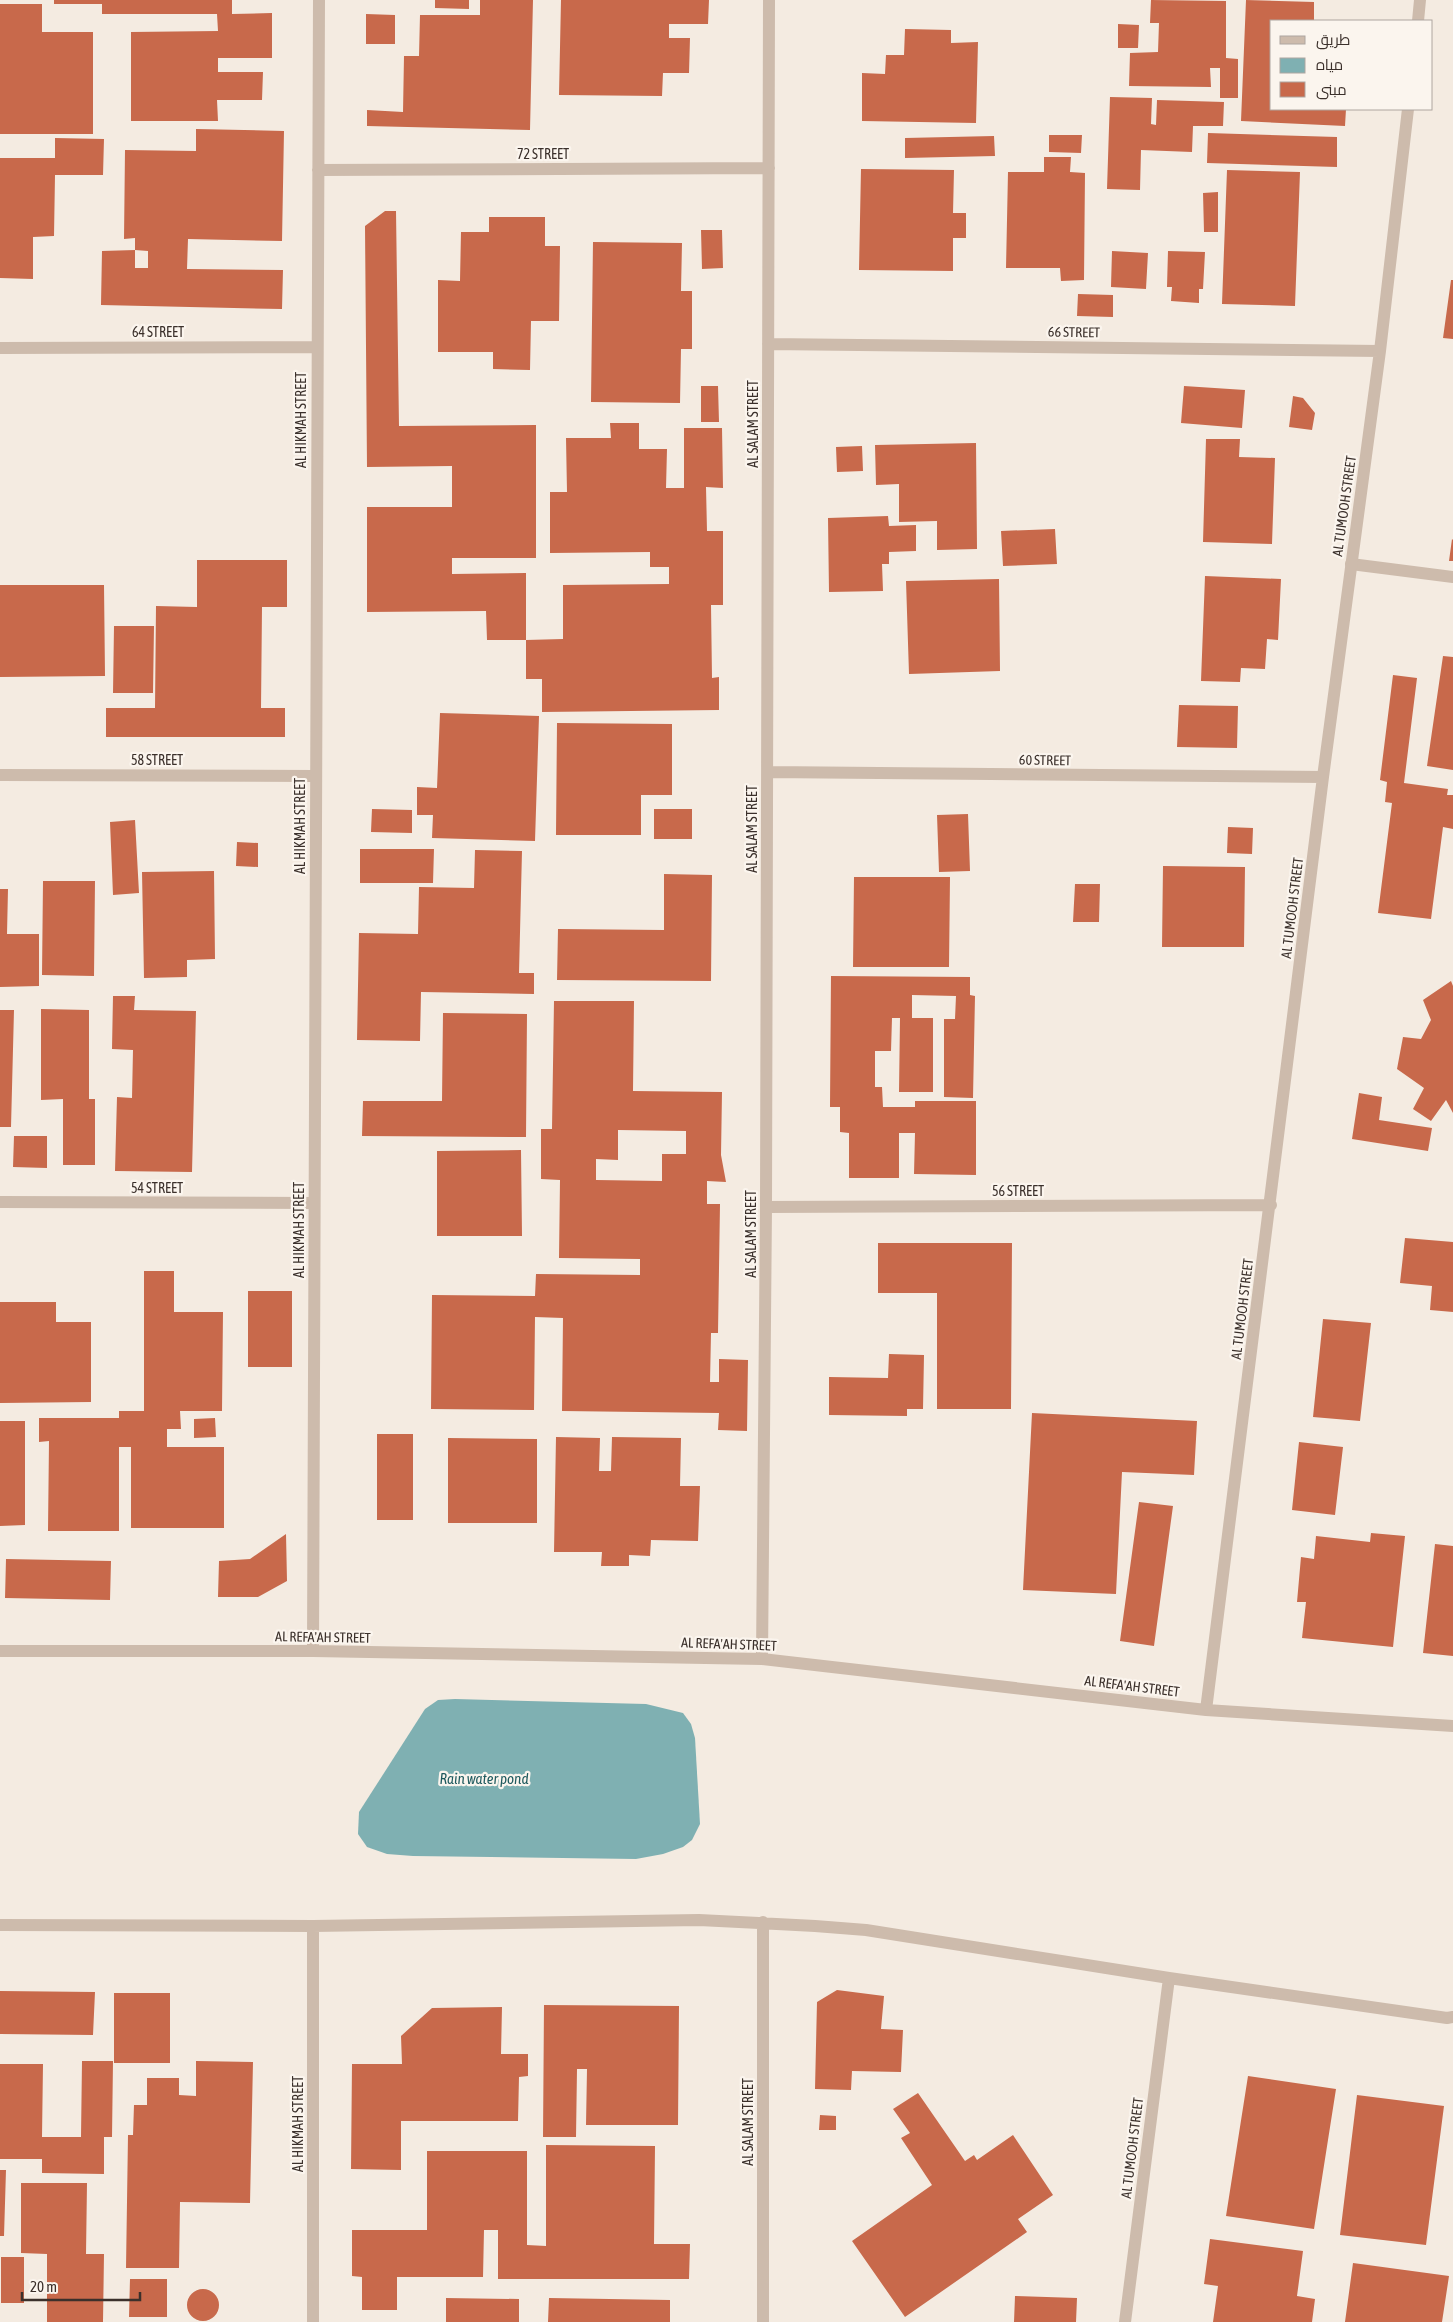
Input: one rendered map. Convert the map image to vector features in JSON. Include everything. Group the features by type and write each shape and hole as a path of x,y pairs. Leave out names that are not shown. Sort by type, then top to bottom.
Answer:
{"street":[{"name":"AL HIKMAH STREET","path":"313,1651 316,346 319,0"},
{"name":"AL SALAM STREET","path":"762,1659 768,772 769,0"},
{"path":"1418,20 1420,0"},
{"name":"AL TUMOOH STREET","path":"1206,1710 1271,1205 1323,777 1380,351 1408,110"},
{"name":"72 STREET","path":"318,170 768,168"},
{"name":"66 STREET","path":"768,344 1380,351"},
{"name":"64 STREET","path":"0,348 316,346"},
{"path":"1351,564 1453,577"},
{"name":"60 STREET","path":"768,772 1323,777"},
{"name":"58 STREET","path":"0,775 315,776"},
{"name":"54 STREET","path":"0,1202 314,1204"},
{"name":"56 STREET","path":"766,1207 1271,1205"},
{"name":"AL REFA'AH STREET","path":"0,1651 313,1651 762,1659 1206,1710 1453,1726"},
{"path":"0,1925 313,1926 641,1920 762,1922 866,1930 1169,1978 1451,2018"},
{"name":"AL SALAM STREET","path":"762,1922 763,2322"},
{"name":"AL HIKMAH STREET","path":"313,1926 313,2322"},
{"name":"AL TUMOOH STREET","path":"1125,2322 1169,1978"}],"water":[{"name":"Rain water pond","path":"438,1700 646,1704 683,1713 691,1724 695,1738 700,1824 692,1840 683,1847 663,1854 636,1859 413,1856 387,1854 367,1847 358,1834 359,1812 425,1709"}],"building":[{"path":"54,0 232,0 232,14 272,13 272,58 218,58 218,72 263,72 262,100 217,100 218,121 131,121 131,32 218,31 217,14 102,14 102,4 54,4"},
{"path":"435,0 469,0 469,9 435,8"},
{"path":"480,0 533,0 530,130 367,126 367,110 403,112 404,56 419,56 420,15 480,15"},
{"path":"561,0 709,0 708,24 669,24 669,38 690,38 689,73 663,73 662,96 559,95"},
{"path":"1151,0 1226,1 1226,58 1238,59 1238,98 1220,98 1220,68 1210,68 1211,87 1129,86 1130,53 1158,52 1159,23 1150,23"},
{"path":"1246,0 1314,2 1314,20 1270,20 1270,110 1346,110 1345,126 1241,121"},
{"path":"0,4 42,4 42,32 93,32 93,134 0,134"},
{"path":"366,14 395,15 395,44 366,44"},
{"path":"1118,24 1139,25 1138,48 1118,48"},
{"path":"905,29 951,30 951,43 978,42 976,123 862,121 862,73 885,74 886,55 904,55"},
{"path":"1110,97 1152,98 1151,124 1156,125 1157,100 1224,102 1223,126 1193,126 1192,152 1141,150 1140,190 1107,189"},
{"path":"196,129 284,131 282,241 188,239 187,269 283,270 282,309 101,305 102,251 135,250 135,238 124,239 125,150 196,151","holes":["135,250 148,251 148,268 135,268"]},
{"path":"1208,133 1337,137 1337,167 1207,163"},
{"path":"1049,135 1082,135 1081,153 1049,152"},
{"path":"994,136 995,156 905,158 905,138"},
{"path":"55,138 104,139 103,175 55,175 54,236 33,237 33,279 0,278 0,158 55,158"},
{"path":"1044,157 1071,157 1070,172 1085,173 1084,280 1061,281 1060,268 1006,268 1008,172 1044,172"},
{"path":"861,169 954,170 953,213 966,213 966,238 953,238 953,271 859,270"},
{"path":"1227,170 1300,172 1295,306 1222,304"},
{"path":"1218,192 1218,232 1204,232 1203,193"},
{"path":"385,211 396,211 399,426 536,425 536,558 452,558 452,574 526,573 526,640 487,640 486,611 367,612 367,507 452,507 452,466 367,467 365,226"},
{"path":"489,217 545,217 545,246 560,246 559,321 531,321 530,370 493,369 493,352 438,352 438,280 460,281 461,232 489,232"},
{"path":"701,230 722,230 723,268 702,269"},
{"path":"593,242 682,243 681,291 692,291 692,349 681,349 680,403 591,402"},
{"path":"1112,251 1148,253 1146,289 1111,287"},
{"path":"1168,251 1205,252 1203,289 1199,289 1199,303 1171,301 1172,287 1167,287"},
{"path":"1451,280 1453,280 1453,339 1443,338"},
{"path":"1078,294 1113,295 1113,317 1077,316"},
{"path":"701,386 718,386 719,422 701,422"},
{"path":"1184,386 1245,390 1242,428 1181,423"},
{"path":"1293,396 1303,398 1315,413 1312,430 1289,427"},
{"path":"610,423 639,423 639,449 667,449 666,488 684,488 684,428 722,428 723,488 706,487 707,531 723,531 723,605 711,605 712,678 719,677 719,710 542,712 542,679 526,679 526,640 563,639 563,585 669,584 669,567 650,567 650,552 550,553 550,492 567,492 566,438 611,438"},
{"path":"1206,439 1240,439 1239,457 1275,458 1272,544 1203,542"},
{"path":"976,443 977,549 937,550 937,521 899,522 899,484 876,485 875,445"},
{"path":"862,446 863,471 837,472 836,447"},
{"path":"888,516 889,526 916,525 916,551 889,552 889,564 882,564 883,591 829,592 828,518"},
{"path":"1055,529 1057,564 1003,566 1001,531"},
{"path":"1452,539 1453,561 1449,561"},
{"path":"197,560 287,560 287,607 262,607 261,708 285,708 285,737 106,737 106,708 155,708 156,606 197,607"},
{"path":"1205,576 1281,579 1278,640 1267,639 1265,669 1241,668 1240,682 1201,681"},
{"path":"999,579 1000,671 909,674 906,581"},
{"path":"0,585 104,585 105,676 0,677"},
{"path":"114,626 154,626 153,693 113,693"},
{"path":"1443,656 1453,657 1453,770 1427,766"},
{"path":"1393,675 1417,678 1404,783 1448,789 1447,795 1453,795 1453,829 1443,827 1431,919 1378,913 1392,803 1385,802 1387,782 1380,780"},
{"path":"1179,705 1238,706 1237,748 1177,747"},
{"path":"440,713 539,716 535,841 432,838 433,815 417,815 417,787 437,788"},
{"path":"557,723 672,724 672,795 641,795 641,835 556,835"},
{"path":"372,809 412,810 412,833 371,832"},
{"path":"654,809 692,809 692,839 654,839"},
{"path":"968,814 970,871 939,872 937,815"},
{"path":"135,820 139,893 113,895 110,822"},
{"path":"1228,827 1253,828 1252,854 1227,853"},
{"path":"237,842 258,843 258,867 236,866"},
{"path":"360,849 434,849 433,883 360,883"},
{"path":"475,850 522,851 519,973 534,973 534,994 421,992 420,1041 357,1040 359,933 418,934 419,887 474,888"},
{"path":"1163,866 1245,867 1244,947 1162,947"},
{"path":"214,871 215,959 187,960 187,977 144,978 142,872"},
{"path":"664,874 712,875 711,981 557,980 558,929 664,930"},
{"path":"854,877 950,877 949,967 853,967"},
{"path":"43,881 95,881 94,976 42,975"},
{"path":"1075,884 1100,884 1099,922 1073,922"},
{"path":"0,889 8,889 7,934 39,934 39,986 0,987"},
{"path":"831,976 970,977 970,995 975,996 973,1098 944,1097 944,1019 955,1019 956,996 912,995 912,1018 933,1018 933,1092 899,1092 900,1018 892,1018 891,1051 875,1051 875,1087 882,1087 883,1107 915,1107 915,1101 976,1101 976,1175 914,1174 915,1133 899,1133 899,1178 849,1178 849,1133 840,1132 840,1107 830,1107"},
{"path":"1451,981 1453,986 1453,1113 1446,1100 1431,1121 1413,1109 1424,1088 1397,1069 1403,1037 1421,1039 1431,1020 1423,1000"},
{"path":"113,996 135,996 134,1010 196,1011 192,1172 115,1171 117,1097 132,1098 133,1050 112,1049"},
{"path":"554,1001 634,1001 633,1091 722,1092 721,1155 726,1182 707,1181 707,1204 720,1204 718,1333 711,1333 710,1382 719,1382 719,1359 748,1360 747,1431 718,1430 719,1413 562,1411 563,1318 535,1317 534,1410 431,1409 432,1295 535,1296 536,1274 640,1275 640,1259 559,1258 560,1180 541,1179 541,1129 552,1129","holes":["618,1130 686,1131 686,1154 662,1154 662,1181 596,1180 596,1159 618,1160"]},
{"path":"41,1009 89,1010 89,1099 95,1099 95,1165 63,1165 63,1099 41,1100"},
{"path":"0,1010 14,1010 11,1127 0,1127"},
{"path":"443,1013 527,1014 526,1137 362,1136 363,1101 442,1101"},
{"path":"1359,1093 1382,1097 1379,1120 1432,1128 1428,1151 1352,1139"},
{"path":"14,1136 47,1136 47,1168 13,1167"},
{"path":"521,1150 522,1236 437,1236 437,1151"},
{"path":"1405,1238 1453,1242 1453,1312 1430,1310 1432,1286 1400,1283"},
{"path":"878,1243 1012,1243 1011,1409 937,1409 937,1293 878,1293"},
{"path":"144,1271 174,1271 174,1312 223,1312 222,1411 180,1411 181,1429 167,1429 167,1447 224,1447 224,1528 131,1528 131,1447 119,1447 119,1531 48,1531 49,1441 39,1442 39,1418 119,1418 119,1411 144,1411"},
{"path":"248,1291 292,1291 292,1367 248,1367"},
{"path":"0,1302 56,1302 56,1322 91,1322 91,1402 0,1403"},
{"path":"1323,1319 1371,1323 1360,1421 1313,1417"},
{"path":"889,1354 924,1355 923,1409 907,1409 907,1416 829,1415 829,1377 888,1378"},
{"path":"1032,1413 1197,1421 1194,1475 1122,1472 1116,1594 1023,1590"},
{"path":"215,1418 216,1437 194,1438 194,1419"},
{"path":"0,1421 25,1421 25,1525 0,1526"},
{"path":"377,1434 413,1434 413,1520 377,1520"},
{"path":"556,1437 600,1438 599,1471 611,1471 612,1437 681,1438 680,1486 700,1486 698,1541 651,1540 650,1556 629,1555 629,1566 601,1566 602,1552 554,1552"},
{"path":"448,1438 537,1439 537,1523 448,1523"},
{"path":"1299,1442 1343,1447 1335,1515 1292,1510"},
{"path":"1139,1502 1173,1506 1154,1646 1120,1641"},
{"path":"1371,1533 1405,1536 1393,1647 1302,1638 1306,1602 1297,1602 1301,1557 1314,1559 1316,1536 1370,1542"},
{"path":"286,1534 287,1581 258,1597 218,1597 219,1561 250,1559"},
{"path":"1435,1544 1453,1546 1453,1656 1423,1653"},
{"path":"6,1559 111,1561 110,1600 5,1598"},
{"path":"837,1990 884,1996 881,2029 903,2030 901,2072 852,2071 851,2090 815,2089 817,2002"},
{"path":"0,1991 95,1992 93,2035 0,2034"},
{"path":"114,1993 170,1993 170,2063 114,2063"},
{"path":"544,2005 679,2006 678,2125 586,2125 587,2069 577,2069 576,2137 543,2137"},
{"path":"502,2007 501,2054 528,2054 528,2076 519,2077 518,2121 401,2121 401,2170 351,2169 352,2064 402,2064 401,2036 432,2008"},
{"path":"82,2061 113,2061 112,2137 104,2137 104,2174 42,2173 42,2159 0,2159 0,2064 43,2064 42,2137 81,2137"},
{"path":"196,2061 253,2062 250,2203 180,2202 179,2268 126,2268 128,2135 133,2135 134,2105 147,2105 147,2078 179,2078 179,2095 196,2096"},
{"path":"1248,2076 1336,2089 1314,2229 1226,2216"},
{"path":"918,2093 965,2161 974,2155 977,2160 1013,2135 1053,2195 1018,2219 1027,2232 905,2317 852,2241 932,2185 901,2138 910,2133 893,2109"},
{"path":"1357,2095 1444,2106 1426,2245 1340,2235"},
{"path":"820,2115 836,2116 836,2130 819,2130"},
{"path":"546,2145 655,2146 654,2244 690,2244 689,2279 498,2279 498,2230 484,2230 483,2277 397,2277 397,2310 362,2310 362,2277 352,2276 352,2230 427,2230 427,2151 527,2151 527,2245 546,2246"},
{"path":"0,2170 6,2170 4,2236 0,2236"},
{"path":"21,2183 87,2183 86,2254 104,2254 103,2322 47,2322 47,2254 21,2253"},
{"path":"1210,2239 1303,2251 1297,2296 1315,2299 1312,2322 1213,2322 1218,2286 1204,2284"},
{"path":"1,2257 24,2257 24,2303 1,2303"},
{"path":"1353,2263 1449,2276 1442,2322 1345,2322"},
{"path":"130,2279 167,2279 167,2317 129,2317"},
{"path":"203,2289 214,2294 219,2305 214,2316 203,2321 192,2316 187,2305 192,2294"},
{"path":"1015,2296 1077,2298 1076,2322 1014,2322"},
{"path":"446,2298 519,2299 519,2322 446,2322"},
{"path":"549,2298 670,2300 670,2322 548,2322"}]}
